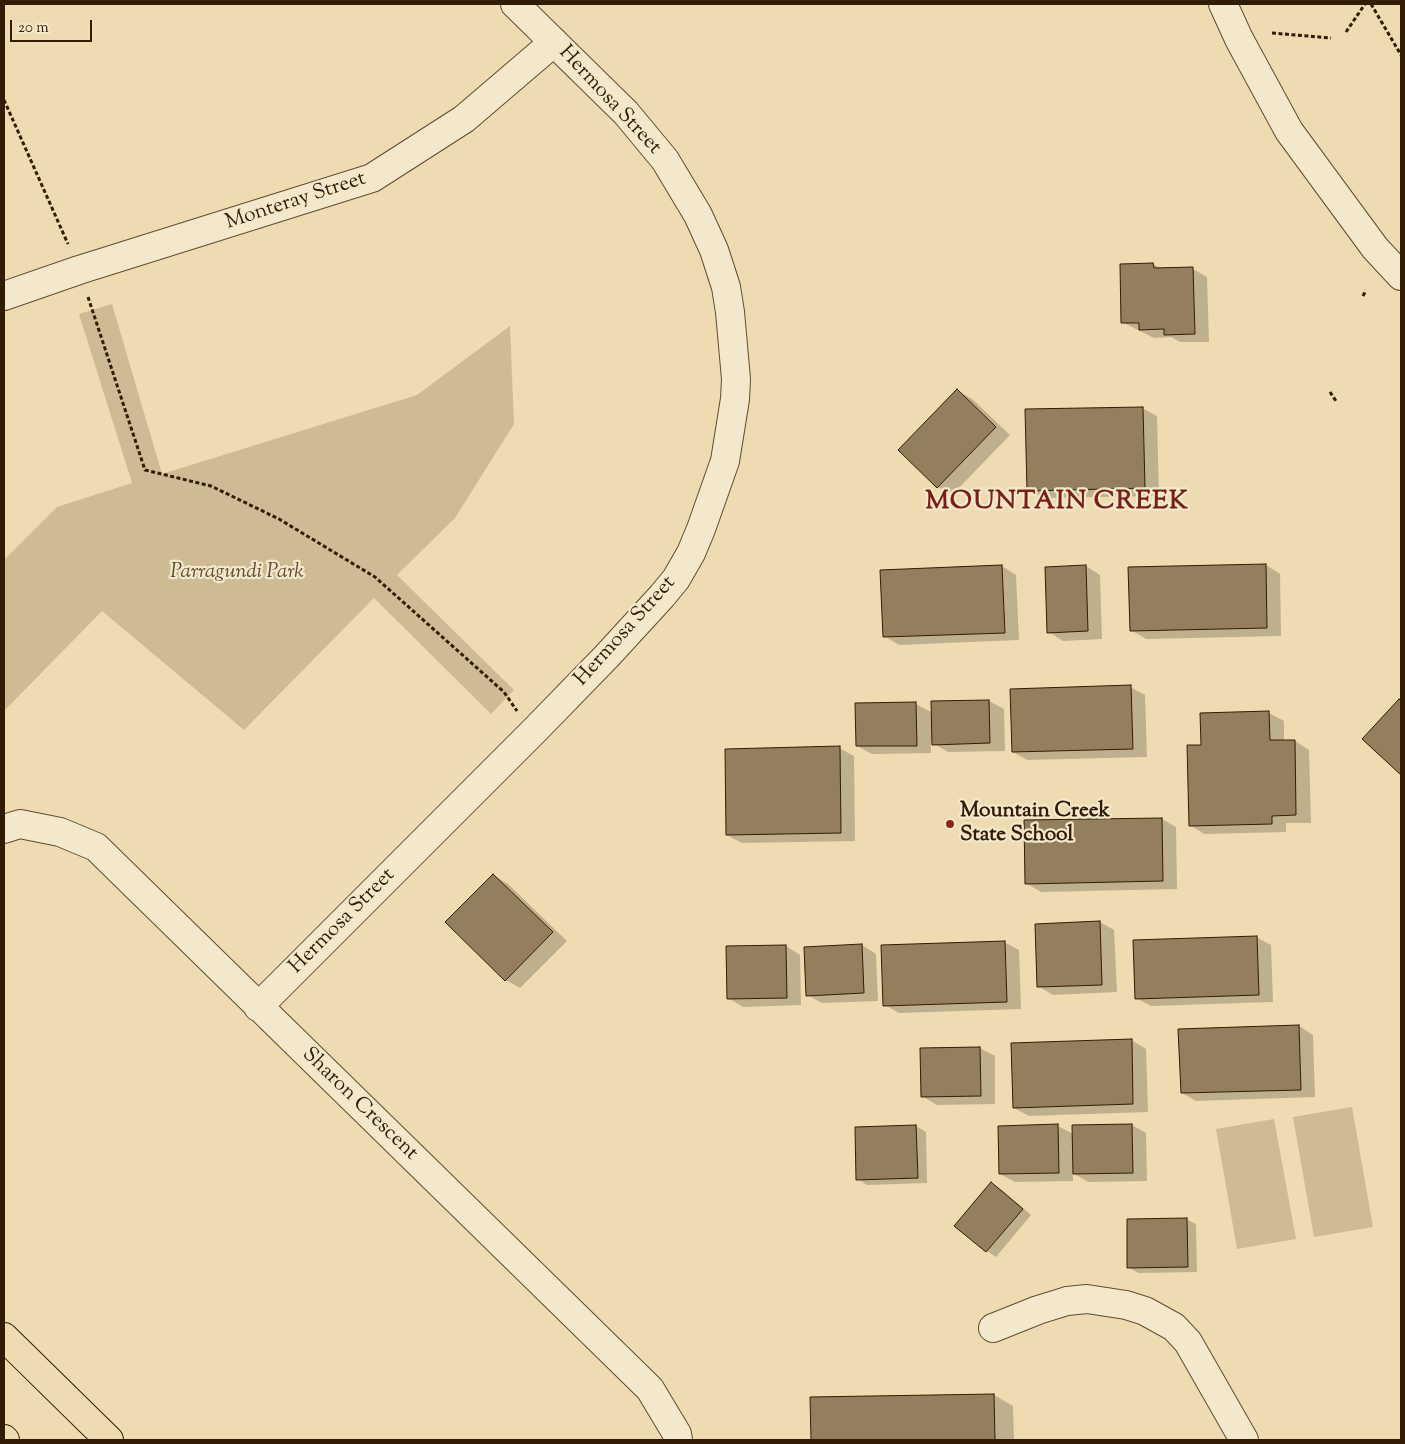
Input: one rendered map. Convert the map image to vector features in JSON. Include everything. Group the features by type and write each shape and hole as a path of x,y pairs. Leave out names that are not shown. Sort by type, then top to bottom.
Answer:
{"main road":[{"path":"4,1337 109,1440"}],"street":[{"name":"Hermosa Street","path":"258,1007 535,730 662,596 676,579 691,552 719,481 729,438 736,379 726,287 714,250 698,214 665,160 626,113 515,4"},
{"path":"1223,4 1239,39 1289,131 1375,248 1401,276"},
{"name":"Monteray Street","path":"4,296 79,270 372,178 464,119 554,42"},
{"name":"Sharon Crescent","path":"4,829 20,824 60,832 96,848 650,1389 677,1434 678,1440"},
{"path":"993,1328 1056,1303 1087,1299 1126,1305 1145,1311 1174,1327 1188,1342 1244,1440"}],"path":[{"path":"1346,32 1366,4"},
{"path":"1371,4 1401,55"},
{"path":"1272,33 1331,38"},
{"path":"4,100 79,270 145,470 211,486 279,519 375,577 504,692 520,716"},
{"path":"1363,296 1366,290"},
{"path":"1330,392 1336,401"}],"green space":[{"name":"Parragundi Park","path":"112,304 162,474 417,395 510,326 514,424 455,518 397,575 514,690 491,714 374,598 244,730 102,611 4,711 4,560 57,507 132,483 79,314"},
{"path":"1352,1107 1373,1227 1314,1237 1293,1117"},
{"path":"1274,1119 1296,1239 1237,1249 1216,1129"}],"building":[{"path":"1153,263 1154,268 1193,267 1195,334 1164,335 1164,329 1139,330 1139,323 1121,323 1120,264"},
{"path":"957,389 996,427 937,488 898,450"},
{"path":"1143,407 1145,488 1027,491 1025,409"},
{"path":"1266,564 1267,628 1130,631 1128,567"},
{"path":"1002,565 1005,633 883,637 880,570"},
{"path":"1086,565 1088,631 1047,633 1045,567"},
{"path":"1131,685 1133,749 1012,752 1010,689"},
{"path":"1399,699 1401,701 1401,775 1362,739"},
{"path":"989,700 990,743 932,745 931,701"},
{"path":"916,702 917,746 856,746 855,703"},
{"path":"1269,711 1270,740 1295,740 1296,815 1272,816 1272,824 1189,826 1187,745 1201,745 1200,713"},
{"path":"840,746 841,833 726,835 725,749"},
{"path":"1162,818 1163,881 1025,884 1024,820"},
{"path":"493,874 553,932 505,981 445,922"},
{"path":"1100,921 1102,985 1037,987 1035,924"},
{"path":"1257,936 1259,995 1135,999 1133,940"},
{"path":"1005,941 1007,1002 883,1006 881,945"},
{"path":"862,944 864,993 806,996 804,947"},
{"path":"786,945 787,998 727,999 726,946"},
{"path":"1299,1025 1301,1090 1181,1093 1178,1029"},
{"path":"1132,1039 1133,1104 1013,1108 1011,1043"},
{"path":"980,1047 981,1096 921,1097 920,1048"},
{"path":"1058,1124 1059,1173 999,1174 998,1126"},
{"path":"1132,1124 1133,1173 1073,1174 1072,1125"},
{"path":"916,1125 918,1178 856,1180 855,1127"},
{"path":"991,1182 1023,1209 986,1252 954,1226"},
{"path":"1187,1218 1188,1267 1127,1268 1127,1219"},
{"path":"994,1394 995,1440 811,1440 810,1397"}],"place":[{"name":"Mountain Creek State School","path":"950,824"}],"district":[{"name":"MOUNTAIN CREEK","path":"1057,504"}]}
